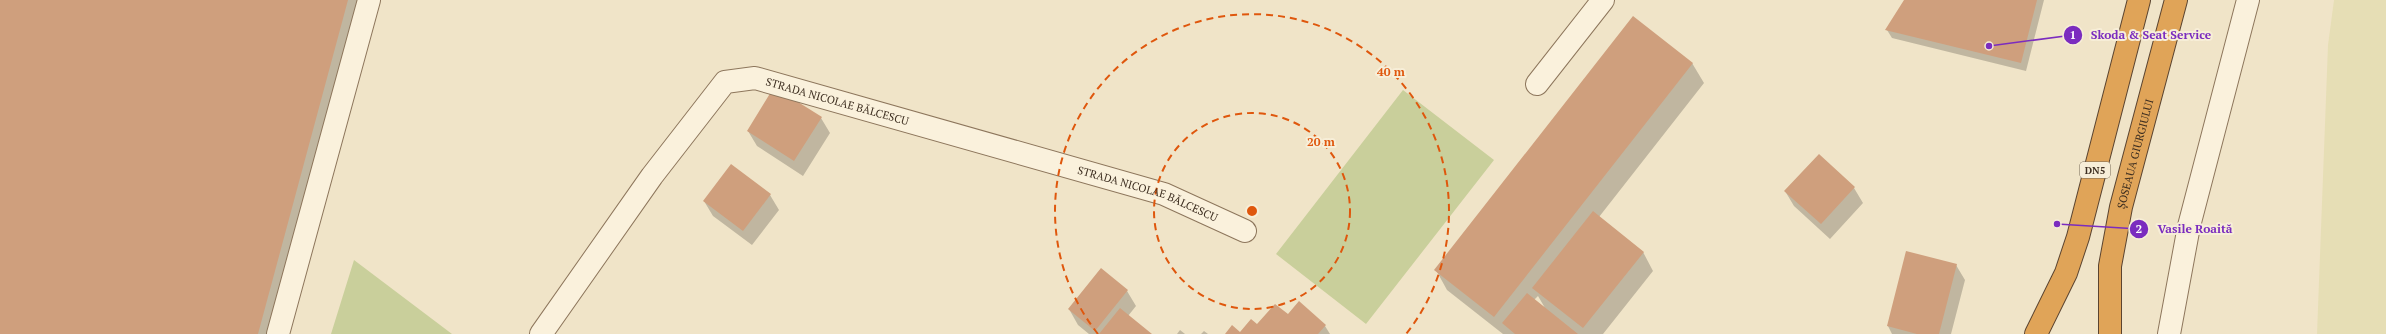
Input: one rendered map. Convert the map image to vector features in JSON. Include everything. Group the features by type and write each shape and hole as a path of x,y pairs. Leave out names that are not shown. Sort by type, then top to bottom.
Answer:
{"highway":[{"name":"DN5","path":"2036,334 2066,273 2078,237 2139,0"},
{"name":"ȘOSEAUA GIURGIULUI","path":"2110,334 2110,266 2116,236 2176,0"}],"street":[{"path":"278,334 369,0"},
{"path":"1537,84 1603,0"},
{"path":"2169,334 2189,226 2248,0"},
{"name":"STRADA NICOLAE BĂLCESCU","path":"541,334 652,176 724,82 755,78 1156,192 1245,231"}],"shaded area":[{"path":"2334,0 2386,0 2386,334 2317,334 2328,45"}],"green space":[{"path":"1403,90 1494,160 1366,324 1276,254"},
{"path":"354,260 452,334 331,334"}],"building":[{"path":"0,0 348,0 258,334 0,334"},
{"path":"1904,0 2037,0 2021,63 1885,30"},
{"path":"1633,16 1693,63 1494,317 1434,270"},
{"path":"774,87 822,117 794,161 747,131"},
{"path":"1819,154 1855,187 1821,224 1784,191"},
{"path":"731,164 771,194 743,231 703,201"},
{"path":"1593,211 1644,252 1583,328 1532,288"},
{"path":"1906,251 1957,264 1939,334 1917,334 1887,326"},
{"path":"1101,268 1128,290 1095,331 1068,309"},
{"path":"1527,293 1578,334 1515,334 1502,323"},
{"path":"1299,301 1326,325 1318,334 1225,334 1232,325 1240,332 1251,319 1257,324 1275,304 1288,314"},
{"path":"1120,308 1152,334 1099,334"}],"place":[{"name":"Skoda & Seat Service","path":"1989,46"},
{"name":"Vasile Roaită","path":"2057,224"}]}
